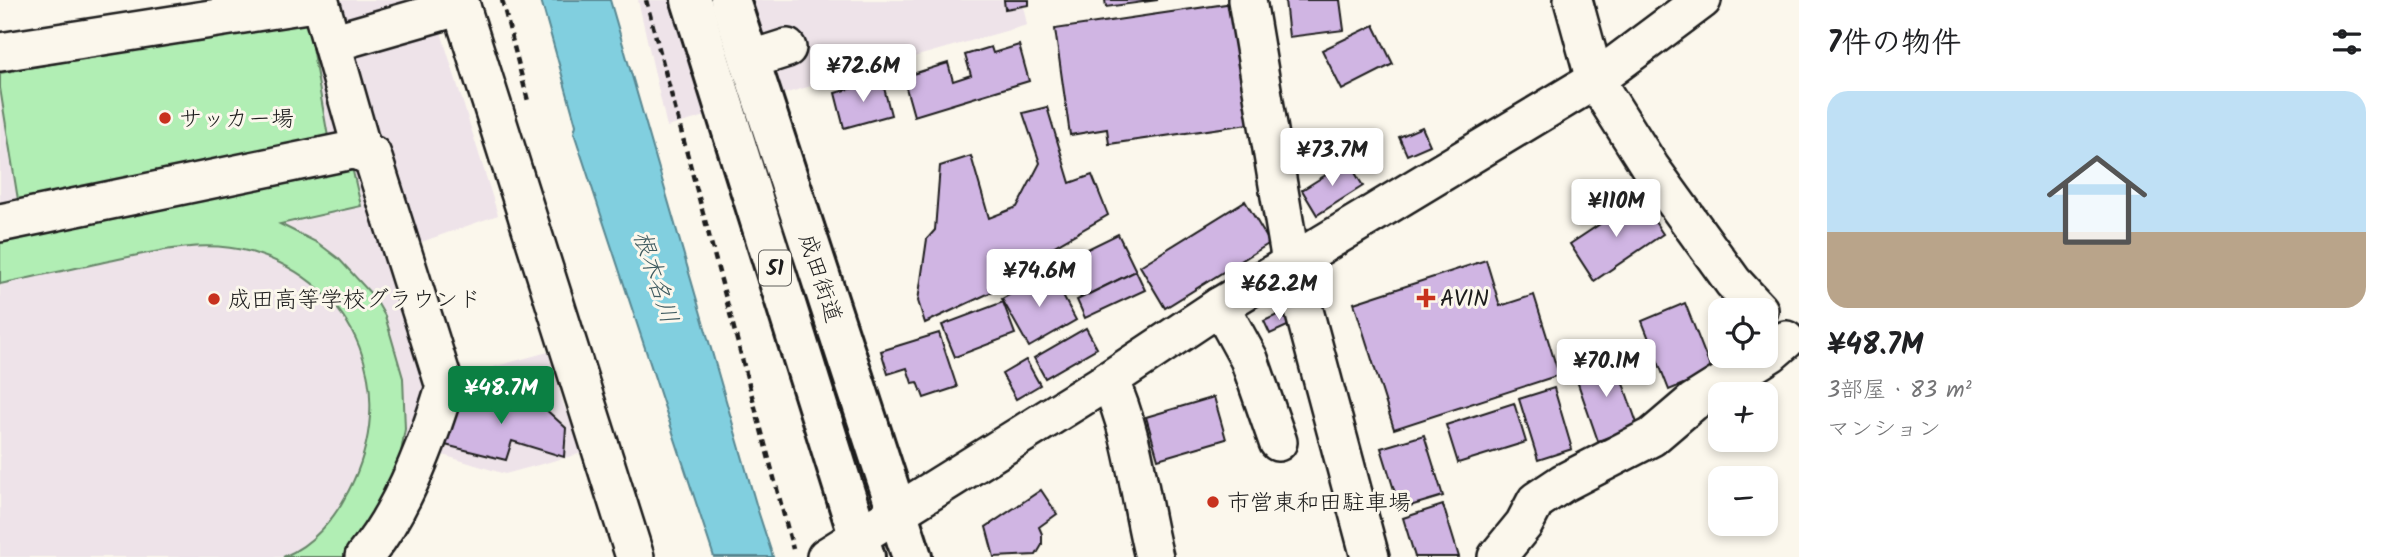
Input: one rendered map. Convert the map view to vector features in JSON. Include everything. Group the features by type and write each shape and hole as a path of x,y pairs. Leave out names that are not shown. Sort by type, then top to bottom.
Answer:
{"highway":[{"name":"成田街道","path":"691,0 862,546"},
{"name":"成田街道","path":"730,0 912,557"}],"street":[{"path":"1247,0 1291,262 1370,557"},
{"path":"1573,0 1595,80 1650,167 1733,282 1748,298"},
{"path":"825,557 862,546 898,512 1109,380 1220,306 1595,80 1702,0"},
{"path":"0,52 320,2 363,153"},
{"path":"332,43 460,3 635,557"},
{"path":"749,60 787,48"},
{"path":"0,223 353,150 372,155 445,387 411,477 379,540 364,557"},
{"path":"1220,306 1249,359 1275,426 1278,442"},
{"path":"1497,557 1524,524 1536,501 1563,483 1652,437 1693,402 1771,353 1784,334"},
{"path":"1109,380 1120,404 1129,436 1154,557"}],"path":[{"path":"646,0 795,557"}],"shaded area":[{"name":"成田高等学校グラウンド","path":"236,0 431,0 498,215 410,246 456,377 548,352 564,406 586,452 505,474 433,452 407,523 389,557 0,557 0,38"},
{"path":"638,0 1022,0 1027,25 667,127"}],"green space":[{"name":"サッカー場","path":"307,19 330,148 19,206 0,88 0,73"},
{"path":"351,163 361,206 280,224 318,243 339,259 374,297 385,316 403,378 405,429 398,470 347,557 283,557 313,538 330,520 349,490 364,453 370,416 368,381 359,347 343,316 319,289 288,267 233,248 198,246 162,250 0,284 0,234"}],"water":[{"name":"根木名川","path":"541,0 610,0 773,557 714,557 574,133 576,125"}],"building":[{"path":"1004,0 1029,0 1029,5 1005,9"},
{"path":"1105,0 1158,0 1106,7"},
{"path":"1285,0 1340,0 1344,30 1289,37"},
{"path":"1233,3 1249,124 1109,144 1107,129 1070,135 1055,29"},
{"path":"1374,25 1393,64 1342,90 1322,50"},
{"path":"1019,45 1029,81 914,116 903,77 948,63 953,81 971,75 965,55 991,47 993,53"},
{"path":"882,80 891,115 844,128 835,93"},
{"path":"1047,107 1070,183 1092,175 1108,215 1001,277 994,291 925,323 918,301 927,239 935,230 940,166 971,156 989,218 1017,207 1040,163 1023,113"},
{"path":"1422,127 1430,145 1407,155 1399,137"},
{"path":"1348,161 1363,186 1317,215 1302,190"},
{"path":"1639,198 1663,234 1594,281 1570,244"},
{"path":"1245,201 1270,243 1165,308 1140,266"},
{"path":"1118,234 1136,271 1081,298 1063,261"},
{"path":"1486,260 1500,306 1534,295 1559,375 1394,429 1354,303"},
{"path":"1136,271 1145,290 1085,318 1077,300"},
{"path":"1050,272 1076,320 1029,347 1002,299"},
{"path":"1003,302 1015,334 955,357 942,325"},
{"path":"1685,303 1708,368 1712,372 1669,390 1642,321"},
{"path":"1288,310 1294,323 1270,334 1264,321"},
{"path":"1086,328 1097,348 1045,378 1034,358"},
{"path":"939,333 957,387 924,398 918,382 912,383 907,368 888,374 881,351"},
{"path":"1614,358 1638,426 1598,441 1574,372"},
{"path":"1026,360 1040,385 1016,399 1002,374"},
{"path":"1554,388 1572,449 1538,460 1519,399"},
{"path":"456,391 543,407 566,428 564,457 512,441 506,460 441,444"},
{"path":"1214,397 1226,439 1158,459 1146,417"},
{"path":"1514,403 1526,442 1458,463 1446,425"},
{"path":"1424,435 1443,496 1400,509 1381,448"},
{"path":"1041,490 1057,514 1039,527 1042,545 1036,555 994,557 986,527"},
{"path":"1443,505 1459,557 1415,557 1403,518"}],"place":[{"name":"サッカー場","path":"165,118"},
{"name":"AVIN","path":"1426,298"},
{"name":"成田高等学校グラウンド","path":"214,299"},
{"name":"市営東和田駐車場","path":"1213,502"}]}
